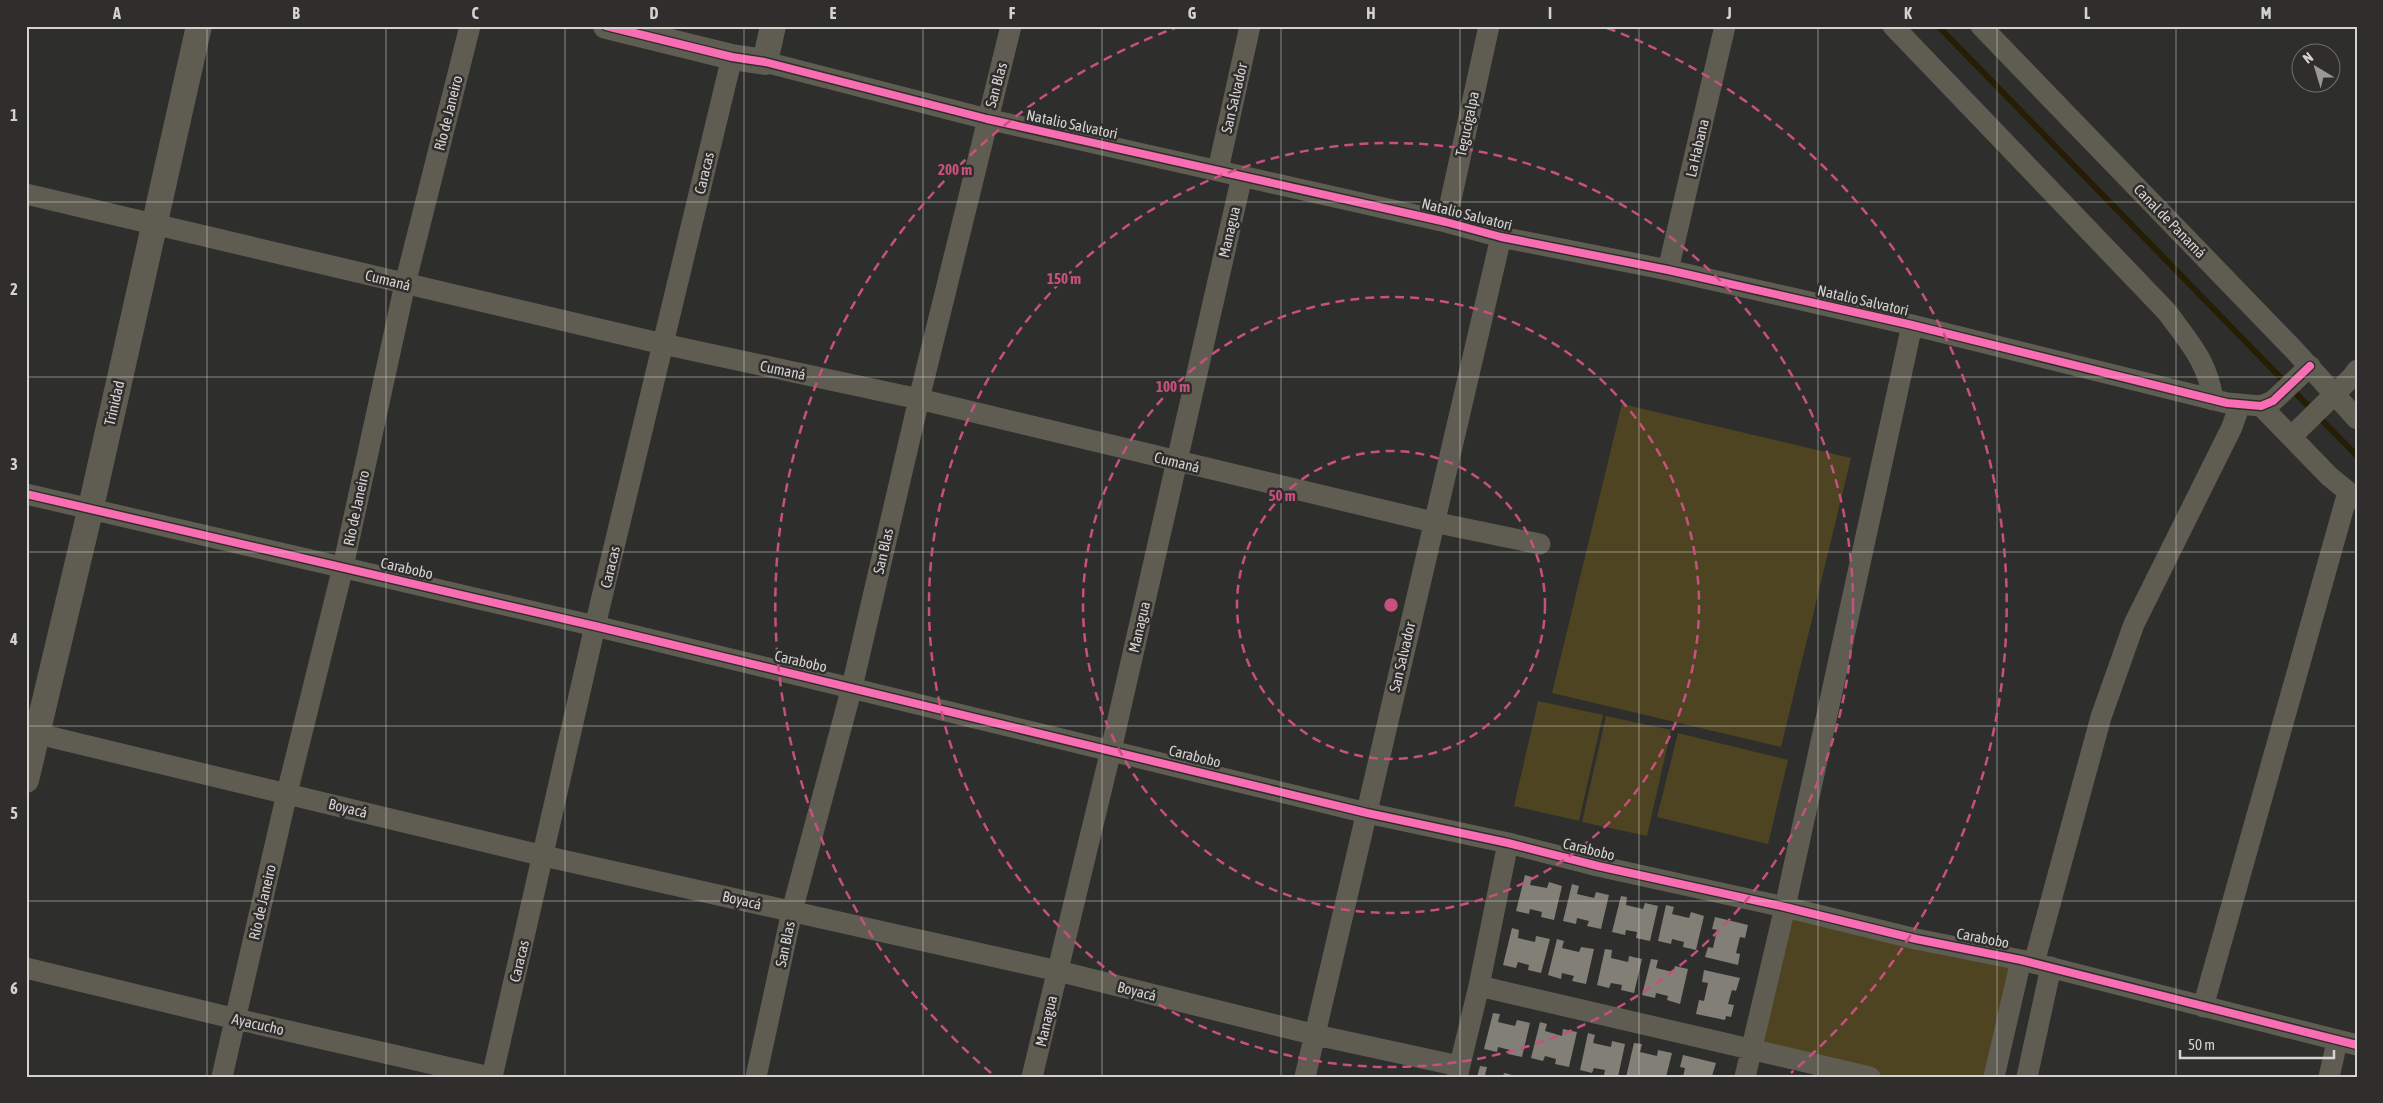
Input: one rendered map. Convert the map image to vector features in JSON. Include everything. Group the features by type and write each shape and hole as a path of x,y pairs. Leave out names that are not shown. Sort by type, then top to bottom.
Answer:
{"street":[{"name":"Trinidad","path":"26,780 32,732 91,508 199,26"},
{"name":"Río de Janeiro","path":"222,1077 287,793 343,567 405,284 470,26"},
{"name":"Natalio Salvatori","path":"606,26 732,57 765,62 987,119 1446,222 1501,237 1668,270 1912,325 2213,400 2262,406"},
{"path":"765,62 773,26"},
{"name":"San Blas","path":"756,1077 792,911 852,688 919,399 1011,26"},
{"name":"San Salvador","path":"1218,170 1250,26"},
{"name":"Tegucigalpa","path":"1446,222 1489,26"},
{"name":"La Habana","path":"1668,270 1725,26"},
{"path":"1894,26 2167,312 2199,356 2210,380 2213,400"},
{"name":"Canal de Panamá","path":"1981,26 2310,366 2321,407 2357,419"},
{"name":"Caracas","path":"491,1077 544,856 595,626 732,57"},
{"name":"Managua","path":"1032,1077 1111,750 1242,176"},
{"name":"Cumaná","path":"26,194 156,223 405,284 663,344 919,399 1433,522 1540,544"},
{"name":"San Salvador","path":"1306,1077 1433,522 1501,237"},
{"path":"1745,1077 1785,907 1912,325"},
{"path":"2204,1008 2352,496 2262,406 2273,401 2310,366"},
{"path":"2291,437 2357,370"},
{"path":"1994,1077 2035,963 2101,717 2134,624 2232,426 2240,404"},
{"name":"Carabobo","path":"26,494 595,626 1367,813 1508,843 1598,866 1785,907 1916,939 2035,963 2204,1008 2347,1043"},
{"name":"Boyacá","path":"32,732 544,856 1058,971 1458,1072"},
{"path":"1458,1072 1479,986 1508,843"},
{"path":"2027,1077 2035,963"},
{"name":"Ayacucho","path":"26,968 236,1019 491,1077"},
{"path":"1479,986 1870,1077"},
{"path":"2328,1077 2347,1043"}],"shaded area":[{"path":"1622,404 1851,458 1781,747 1552,693"},
{"path":"1538,701 1603,715 1579,821 1514,806"},
{"path":"1606,716 1671,730 1647,836 1582,822"},
{"path":"1678,733 1788,760 1768,844 1657,817"},
{"path":"1785,907 2021,960 1994,1077 1870,1077 1751,1050"}],"building":[{"path":"1525,875 1532,877 1530,885 1547,888 1549,882 1562,886 1554,920 1541,917 1542,912 1530,909 1529,914 1516,911"},
{"path":"1572,884 1579,886 1577,894 1594,898 1596,892 1609,895 1601,929 1587,926 1589,921 1577,918 1576,924 1563,921"},
{"path":"1621,896 1627,897 1626,905 1643,909 1645,903 1658,906 1650,941 1636,938 1637,932 1626,930 1625,935 1612,932"},
{"path":"1666,905 1674,907 1672,914 1689,918 1691,912 1704,916 1696,950 1683,947 1684,942 1672,939 1671,944 1658,941"},
{"path":"1715,917 1748,925 1745,938 1740,937 1736,953 1740,954 1738,965 1705,957 1708,947 1713,948 1717,930 1712,929"},
{"path":"1512,928 1519,930 1518,938 1535,942 1536,936 1550,939 1541,973 1528,970 1529,965 1518,962 1516,968 1503,965"},
{"path":"1557,939 1564,941 1562,948 1579,952 1581,947 1594,949 1586,984 1572,981 1574,976 1562,973 1561,979 1548,975"},
{"path":"1605,949 1612,950 1611,958 1628,962 1629,956 1642,959 1634,993 1621,990 1622,985 1611,983 1609,988 1597,985"},
{"path":"1651,959 1658,960 1656,968 1673,972 1675,966 1688,969 1680,1004 1667,1000 1668,996 1656,993 1655,998 1642,995"},
{"path":"1704,970 1740,978 1736,991 1732,990 1728,1004 1734,1005 1731,1017 1726,1016 1725,1020 1696,1014 1699,1000 1704,1001 1708,983 1702,982"},
{"path":"1493,1013 1500,1014 1498,1022 1515,1026 1517,1020 1530,1023 1522,1057 1508,1054 1510,1050 1498,1047 1497,1052 1484,1049"},
{"path":"1540,1022 1547,1024 1545,1031 1562,1036 1563,1029 1577,1032 1569,1067 1555,1064 1556,1059 1545,1056 1543,1061 1531,1058"},
{"path":"1588,1033 1595,1035 1593,1043 1611,1047 1612,1041 1625,1044 1618,1077 1604,1075 1605,1070 1594,1068 1592,1073 1580,1070"},
{"path":"1634,1043 1642,1044 1640,1052 1657,1056 1658,1050 1672,1053 1666,1077 1626,1077"},
{"path":"1683,1055 1716,1063 1712,1076 1683,1077 1685,1068 1680,1067"},
{"path":"1480,1066 1487,1067 1485,1075 1489,1077 1477,1077"},
{"path":"1504,1073 1516,1076 1516,1077 1503,1077"}],"waterway":[{"path":"1938,26 2357,456"}],"cycle path":[{"path":"606,26 732,57 765,62 987,119 1446,222 1501,237 1668,270 1912,325 2227,403 2261,406 2273,401 2310,366"},
{"path":"26,494 595,626 1367,813 1508,843 1598,866 1785,907 1916,939 2021,960 2357,1045"}]}
